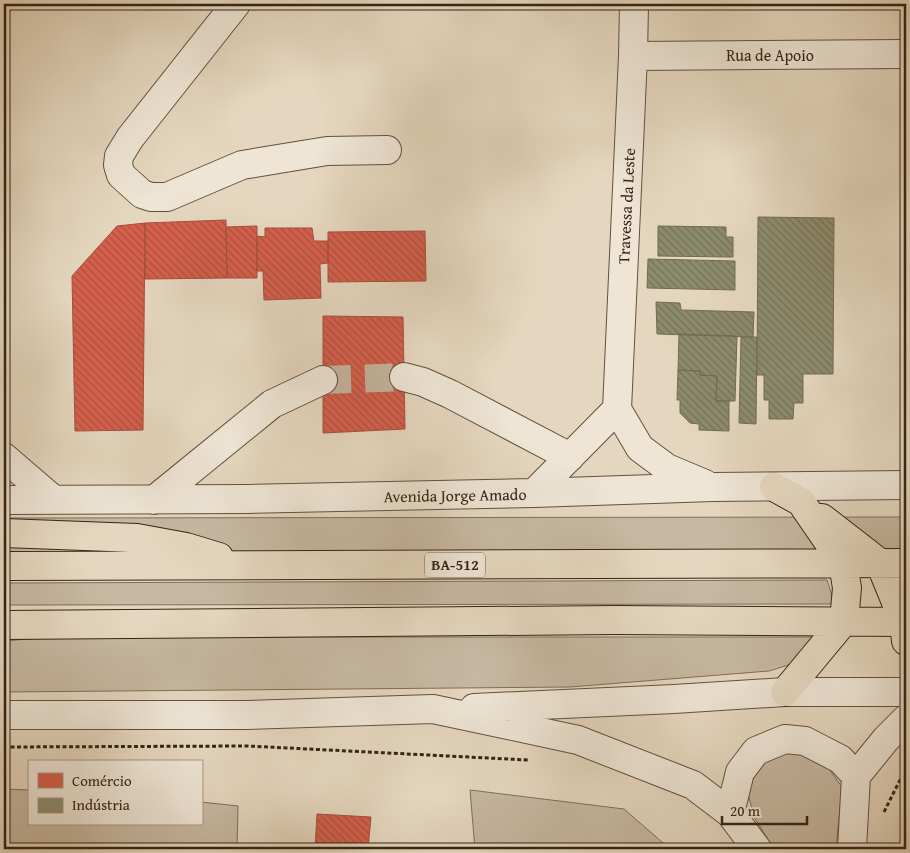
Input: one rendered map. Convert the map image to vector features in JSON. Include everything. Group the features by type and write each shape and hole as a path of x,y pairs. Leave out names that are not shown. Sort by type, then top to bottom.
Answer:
{"main road":[{"path":"4,625 615,620 844,621 906,628 880,563 801,502 774,487"},
{"path":"785,692 844,621 847,588 843,563 801,502"},
{"path":"4,533 137,538 186,548 246,566"},
{"name":"BA-512","path":"4,566 906,563"}],"street":[{"path":"236,4 130,138 119,156 118,165 121,175 142,194 151,198 167,197 242,165 327,151 387,150"},
{"name":"Travessa da Leste","path":"616,409 634,56 634,4"},
{"name":"Rua de Apoio","path":"634,56 906,54"},
{"path":"404,377 423,382 450,394 570,457"},
{"path":"154,500 272,404 323,380"},
{"path":"534,494 616,409 640,448 667,468 713,487"},
{"path":"4,457 54,500"},
{"name":"Avenida Jorge Amado","path":"4,500 154,500 534,494 713,487 906,485"},
{"path":"4,715 246,715 674,699 785,692 906,692"},
{"path":"433,709 578,740 693,785 730,813 756,849"},
{"path":"852,849 856,776 886,739 906,720"},
{"path":"730,813 740,772 756,751 785,739 805,741 840,759 856,776"}],"path":[{"path":"4,747 248,746 536,761"},
{"path":"879,821 906,768"}],"shaded area":[{"path":"906,517 906,552 4,553 4,518"},
{"path":"827,580 835,604 4,605 4,583"},
{"path":"54,637 814,637 795,663 769,671 570,687 4,692 4,641"},
{"path":"803,750 826,765 842,787 836,849 774,849 754,817 748,794 756,770 776,753"},
{"path":"4,789 28,790 28,826 202,826 202,802 238,806 237,849 4,849"},
{"path":"470,790 624,809 670,849 475,849"}],"building: Comércio":[{"path":"226,220 227,278 145,279 145,223"},
{"path":"145,223 143,430 75,431 72,276 117,226"},
{"path":"257,226 257,278 227,278 226,227"},
{"path":"265,228 312,228 314,241 328,241 328,263 320,264 321,298 264,300 263,271 257,271 257,236 265,237"},
{"path":"425,231 426,281 328,282 328,232"},
{"path":"323,316 403,317 405,429 323,433"},
{"path":"317,814 371,817 368,849 315,849"}],"building: Indústria":[{"path":"758,217 834,218 833,374 803,374 803,403 794,403 793,419 769,419 769,400 764,400 764,375 757,375"},
{"path":"658,226 726,227 726,237 733,237 733,257 658,256"},
{"path":"648,259 735,261 735,290 647,288"},
{"path":"656,302 680,303 681,310 754,312 753,337 657,334"},
{"path":"679,334 737,336 735,401 716,401 717,376 700,375 700,371 678,370"},
{"path":"741,337 757,337 756,424 739,423"},
{"path":"678,370 700,371 700,375 717,376 716,401 729,401 729,431 699,430 699,424 690,423 680,413 680,400 677,400"}],"tunnel":[{"path":"323,380 404,377"}]}
